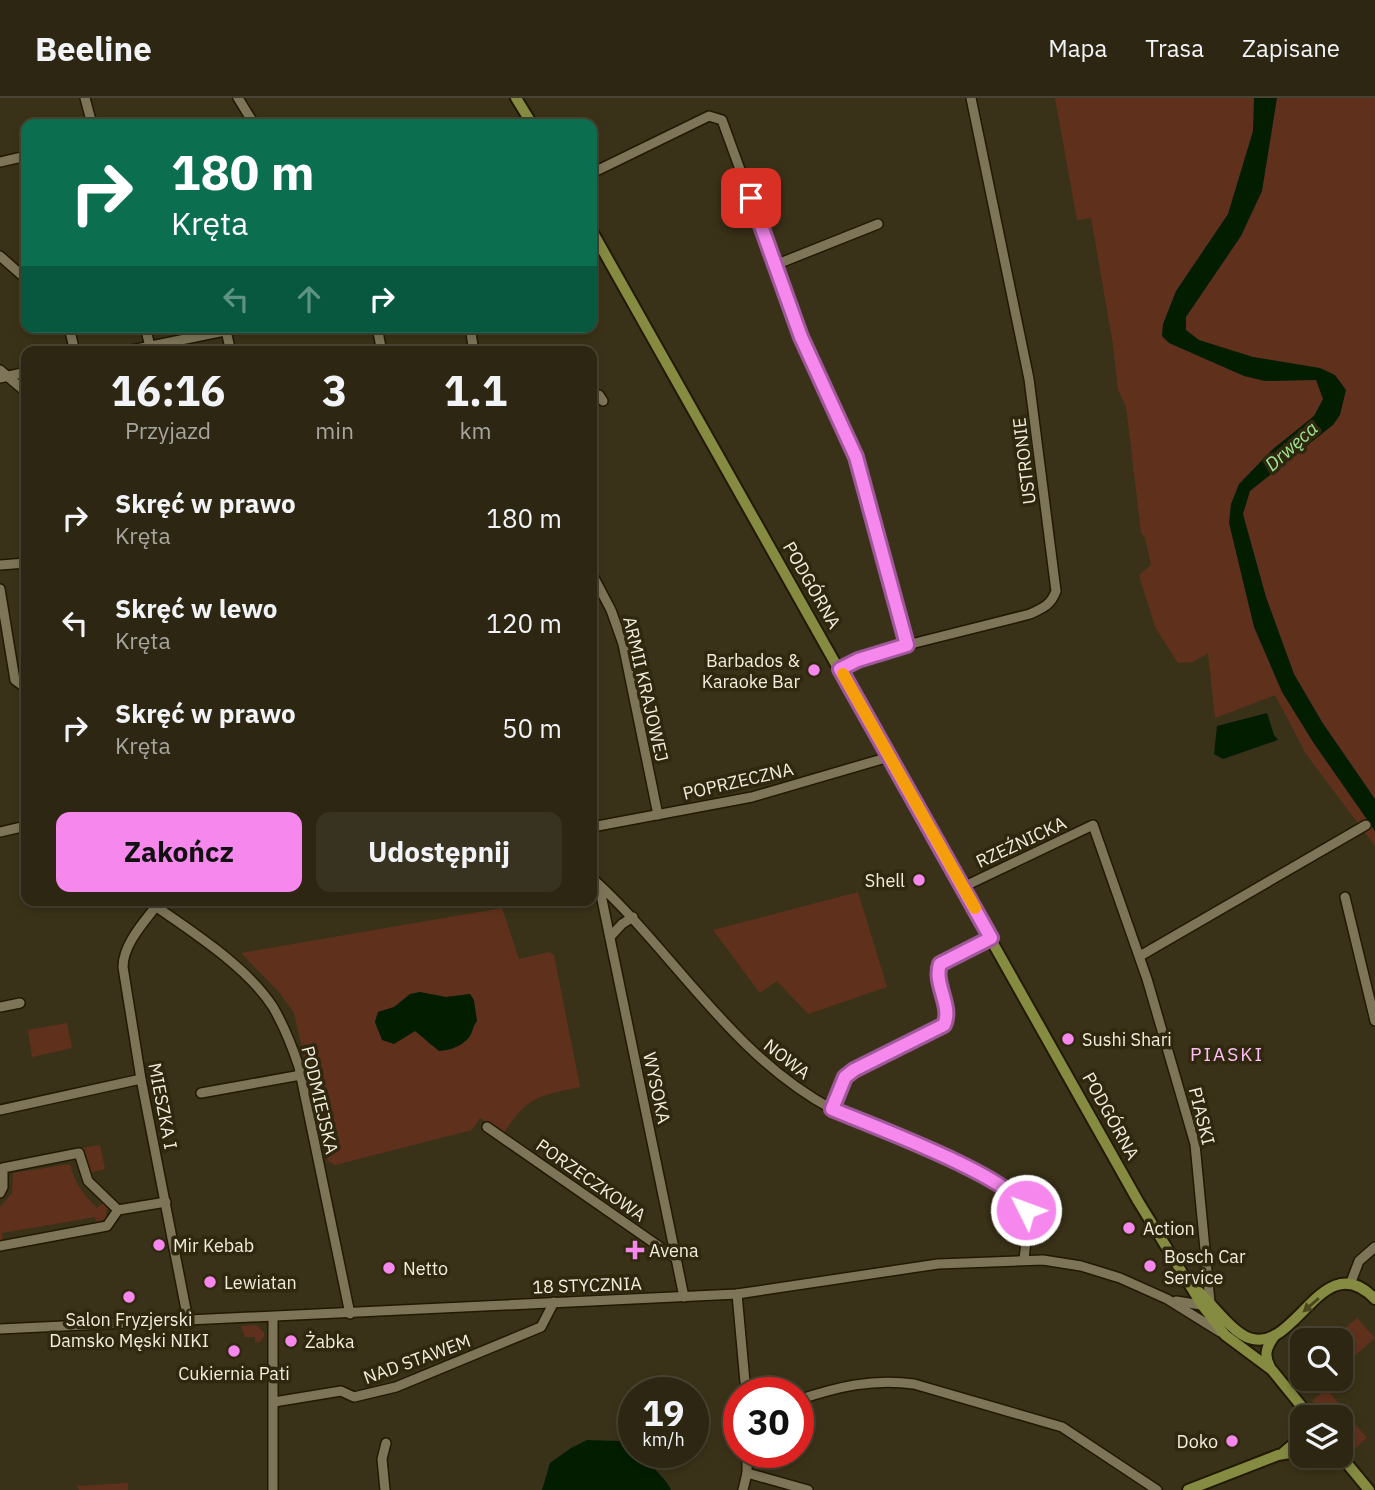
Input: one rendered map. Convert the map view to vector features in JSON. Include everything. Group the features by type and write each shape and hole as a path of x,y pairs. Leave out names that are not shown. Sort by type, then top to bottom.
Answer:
{"main road":[{"path":"516,98 529,119"},
{"name":"PODGÓRNA","path":"597,252 840,669 1138,1201 1191,1285 1210,1306"},
{"path":"1210,1306 1240,1334 1259,1340 1275,1335 1340,1283 1351,1282 1360,1286 1375,1299"},
{"path":"1210,1306 1225,1335 1272,1370"},
{"path":"1275,1335 1266,1353 1266,1360 1301,1405"},
{"path":"1296,1398 1298,1405"},
{"path":"1188,1490 1278,1455 1290,1448"},
{"path":"1278,1455 1290,1453"},
{"path":"1350,1468 1369,1490"}],"street":[{"path":"85,98 91,119"},
{"path":"239,98 251,119"},
{"name":"USTRONIE","path":"840,669 858,660 907,645 1030,614 1046,607 1056,591 1029,379 971,98"},
{"path":"597,171 709,116 722,120 801,337 856,457 907,645"},
{"path":"0,162 21,157"},
{"path":"775,265 878,224"},
{"path":"0,257 21,275"},
{"path":"147,333 150,346 216,333"},
{"path":"3,375 21,373"},
{"path":"3,375 21,388"},
{"path":"597,395 603,401"},
{"path":"0,565 21,563"},
{"name":"ARMII KRAJOWEJ","path":"597,583 611,610 623,644 658,815"},
{"path":"0,589 15,680 21,684"},
{"name":"POPRZECZNA","path":"597,826 752,797 889,757"},
{"name":"RZEŹNICKA","path":"962,887 1093,825"},
{"name":"PIASKI","path":"1093,825 1140,956 1195,1144 1210,1306"},
{"path":"1140,956 1366,825"},
{"path":"0,832 21,827"},
{"name":"NOWA","path":"597,883 633,917 744,1045 813,1099 950,1159 987,1177 1016,1197 1025,1205 1026,1210 1024,1260"},
{"name":"WYSOKA","path":"597,888 610,937 684,1297"},
{"path":"1345,897 1375,1021"},
{"name":"MIESZKA I","path":"153,906 123,959 141,1079 188,1320"},
{"name":"PODMIEJSKA","path":"159,906 238,968 272,1006 286,1031 301,1075 349,1314"},
{"path":"610,937 621,924 633,917"},
{"path":"832,1109 845,1077 854,1070 944,1025 947,1017 938,972 940,964 991,938"},
{"path":"0,1007 20,1003"},
{"path":"201,1093 301,1075"},
{"path":"0,1110 141,1079"},
{"name":"PORZECZKOWA","path":"487,1127 677,1259"},
{"path":"0,1193 4,1187 4,1168 79,1153 88,1181 118,1210"},
{"path":"0,1246 107,1226 118,1210 166,1202"},
{"path":"1351,1282 1359,1261 1375,1247"},
{"name":"18 STYCZNIA","path":"0,1329 737,1294 938,1264 1044,1260 1096,1270 1120,1278 1167,1299 1225,1335"},
{"path":"737,1294 745,1377"},
{"name":"18 STYCZNIA","path":"1167,1299 1210,1306"},
{"name":"NAD STAWEM","path":"274,1402 341,1391 355,1398 396,1387 541,1327 554,1302"},
{"path":"273,1317 273,1490"},
{"path":"814,1395 848,1385 889,1380 914,1384 1062,1427 1157,1490"},
{"path":"385,1490 382,1459 386,1443"},
{"path":"743,1490 747,1468"},
{"path":"747,1473 808,1490"}],"shaded area":[{"path":"1055,98 1375,98 1375,846 1306,754 1275,695 1215,718 1208,653 1193,662 1178,663 1155,627 1139,575 1151,565 1141,532 1126,406 1118,390 1113,344 1091,218 1077,220"},
{"path":"858,892 887,987 808,1014 777,981 760,993 713,930"},
{"path":"502,908 519,959 550,952 554,955 580,1087 535,1100 520,1111 504,1133 480,1118 472,1130 335,1165 328,1161 294,1013 279,992 241,953","holes":["419,992 446,997 470,994 470,1036 451,1050 430,1045 423,1035 415,1031 408,1035 378,1031 375,1022 378,1012 394,1007"]},
{"path":"67,1023 72,1048 32,1057 28,1030"},
{"path":"100,1145 105,1169 88,1173 82,1148"},
{"path":"70,1164 77,1183 88,1198 97,1208 103,1203 107,1208 106,1218 97,1223 95,1217 2,1233 3,1240 0,1241 0,1207 12,1193 13,1173"},
{"path":"1357,1318 1375,1338 1353,1357 1353,1328 1345,1328"},
{"path":"257,1325 265,1334 260,1342 255,1342 255,1337 245,1337 241,1326"},
{"path":"1324,1391 1329,1392 1340,1405 1316,1405 1312,1401"},
{"path":"1353,1422 1367,1438 1353,1450"},
{"path":"128,1483 128,1490 79,1490 77,1486"}],"water":[{"name":"Drwęca","path":"1254,98 1277,98 1262,191 1241,236 1186,317 1186,330 1199,340 1253,357 1320,368 1335,375 1346,390 1340,415 1333,425 1250,491 1243,514 1266,597 1294,674 1322,722 1375,799 1375,831 1282,692 1254,627 1229,523 1231,504 1239,484 1273,449 1314,416 1323,399 1316,380 1265,381 1244,376 1169,343 1162,336 1163,324 1176,291 1228,214 1253,131"},
{"path":"1267,713 1278,740 1223,759 1214,754 1217,726"},
{"path":"420,992 446,997 470,994 474,1000 477,1021 464,1042 439,1051 415,1031 394,1044 382,1040 375,1022 378,1012 394,1007 410,994"},
{"path":"587,1440 618,1441 618,1468 654,1468 671,1490 542,1490 550,1463"}],"slow traffic":[{"path":"843,674 975,908"}],"place":[{"name":"Barbados & Karaoke Bar","path":"814,670"},
{"name":"Shell","path":"919,880"},
{"name":"Sushi Shari","path":"1068,1039"},
{"name":"Action","path":"1129,1228"},
{"name":"Mir Kebab","path":"159,1245"},
{"name":"Avena","path":"635,1250"},
{"name":"Bosch Car Service","path":"1150,1266"},
{"name":"Netto","path":"389,1268"},
{"name":"Lewiatan","path":"210,1282"},
{"name":"Salon Fryzjerski Damsko Męski NIKI","path":"129,1297"},
{"name":"Żabka","path":"291,1341"},
{"name":"Cukiernia Pati","path":"234,1351"},
{"name":"Doko","path":"1232,1441"}],"district":[{"name":"PIASKI","path":"1227,1054"}],"route":[{"path":"751,198 801,337 856,457 907,645 858,660 840,669 991,938 940,964 938,972 947,1017 944,1025 854,1070 845,1077 832,1109 987,1177 1021,1201 1026,1210"}]}
